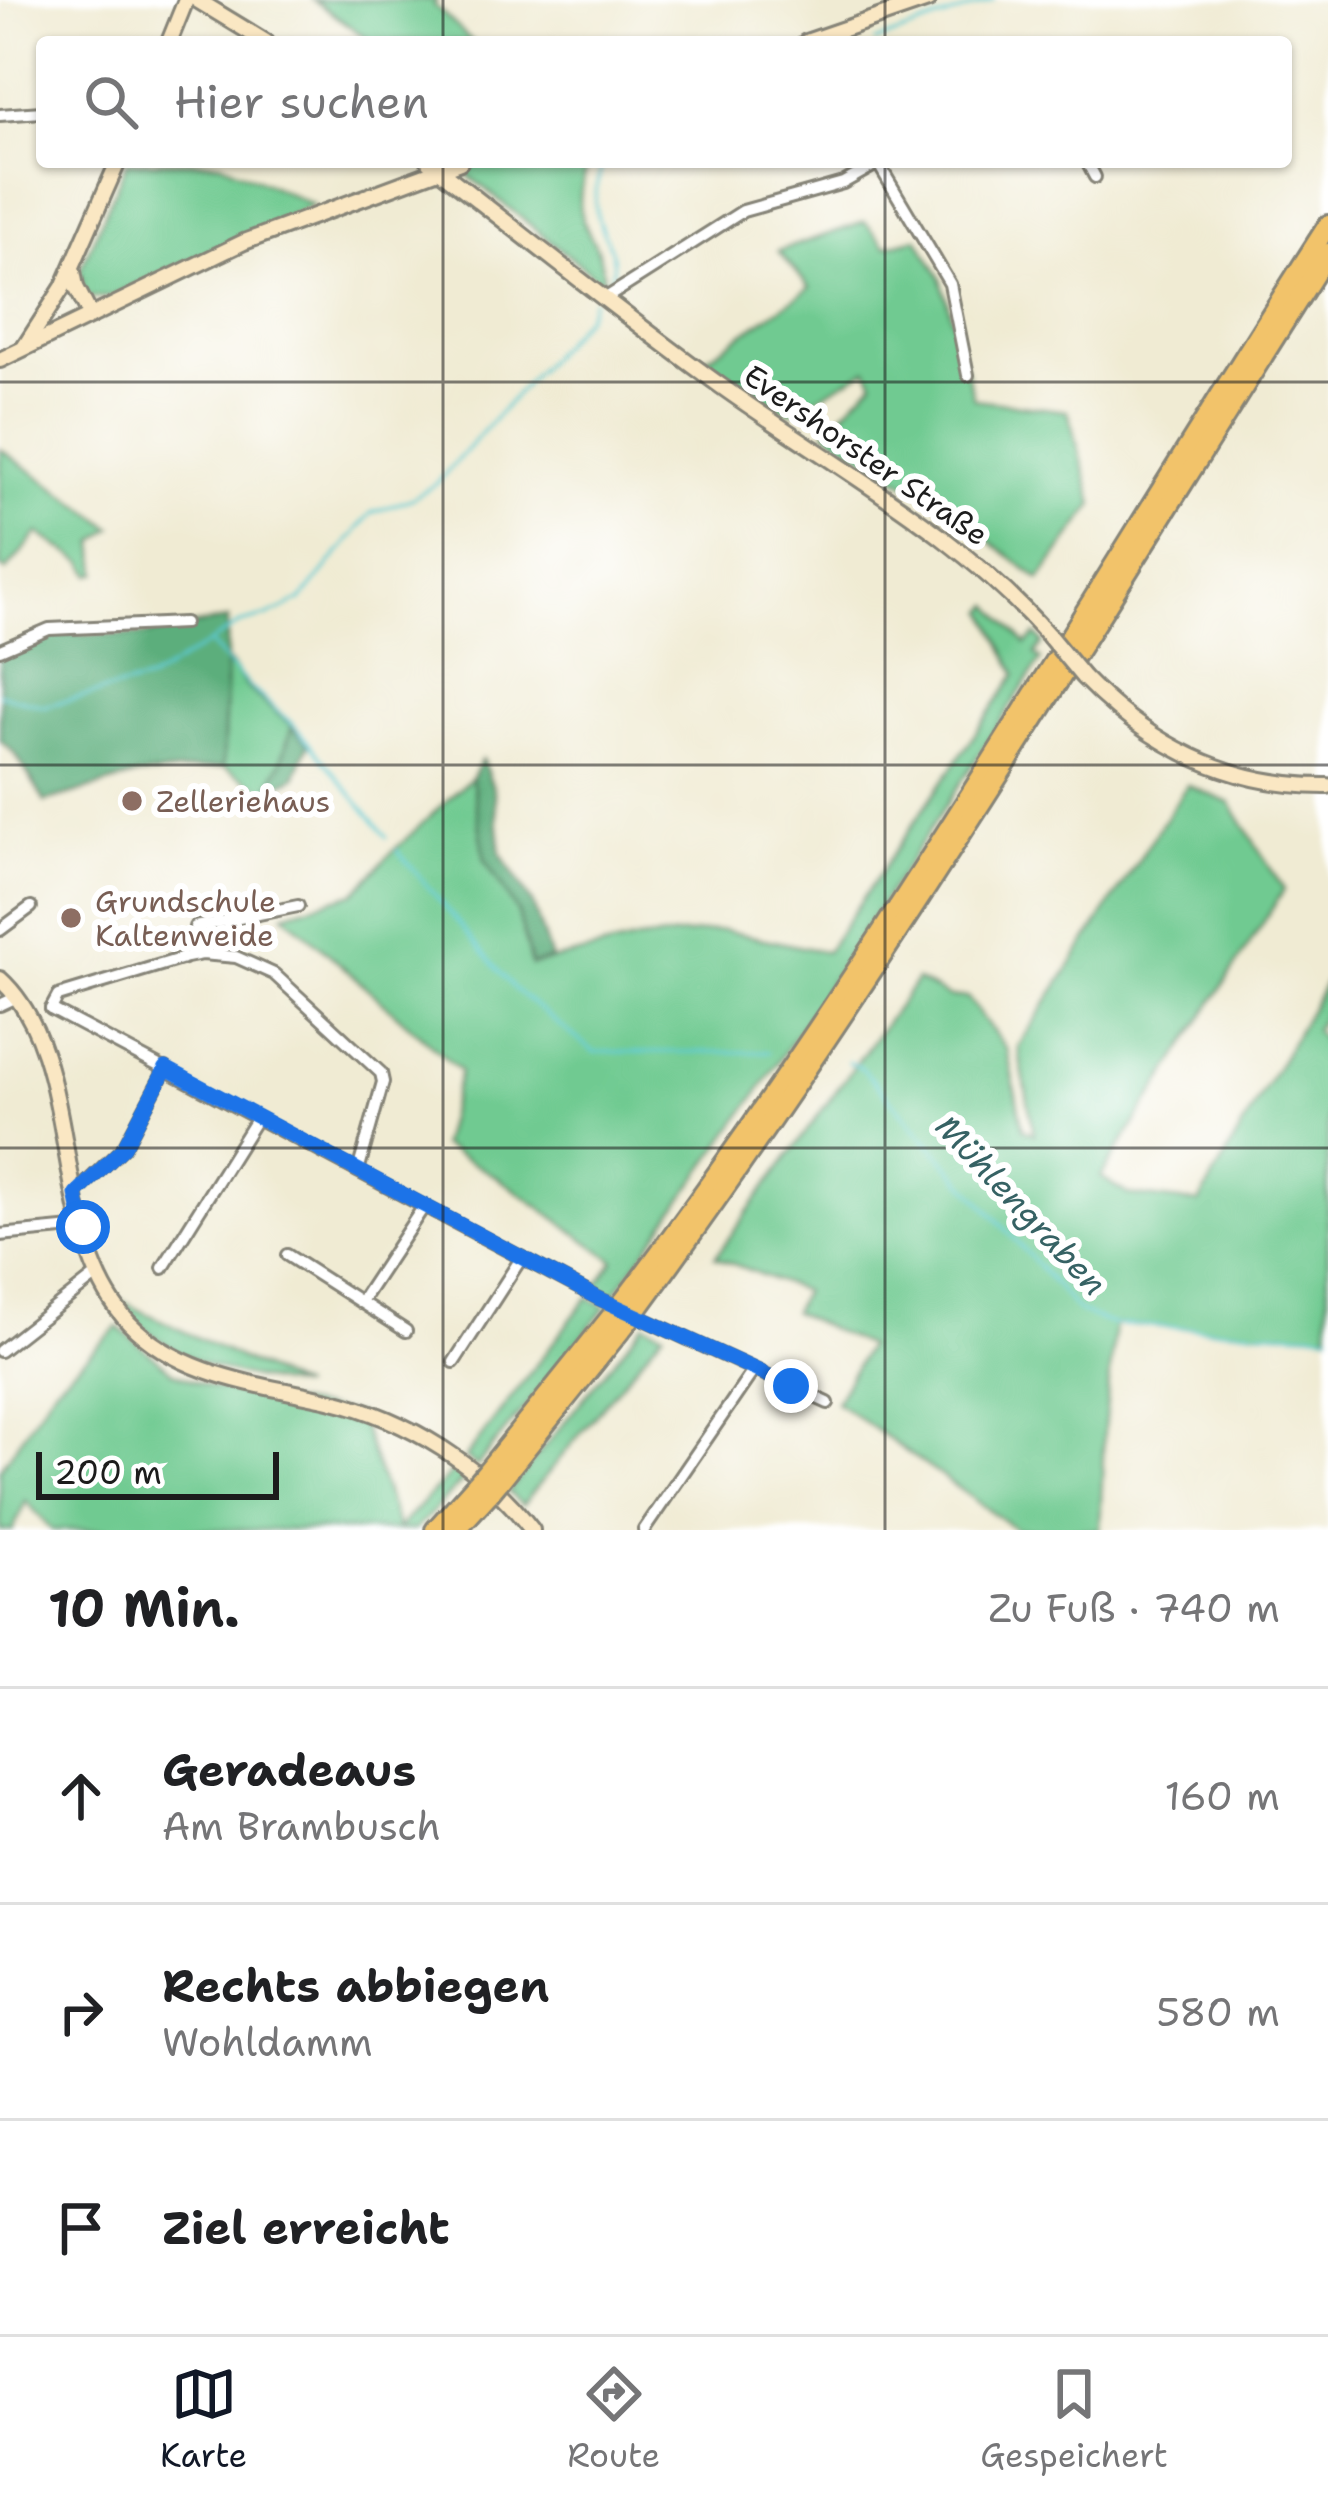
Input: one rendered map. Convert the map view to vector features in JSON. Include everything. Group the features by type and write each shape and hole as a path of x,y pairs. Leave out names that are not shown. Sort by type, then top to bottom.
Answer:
{"highway":[{"path":"626,1311 873,944 1328,225"},
{"path":"456,1530 770,1126 887,953 1328,254"},
{"path":"435,1530 488,1483"}],"street":[{"path":"171,36 186,0"},
{"path":"197,0 256,36"},
{"path":"823,36 928,0"},
{"path":"0,115 36,112"},
{"path":"22,350 63,287 115,168"},
{"path":"0,360 244,242 429,168"},
{"name":"Evershorster Straße","path":"437,168 721,386 944,536 1000,584 1083,677 1146,734 1208,766 1258,780 1328,786"},
{"path":"606,298 743,211 842,183 868,168"},
{"path":"882,168 950,284 968,375"},
{"path":"1091,168 1095,177"},
{"path":"72,268 87,318"},
{"path":"63,287 70,309 87,318"},
{"path":"0,650 49,629 184,623"},
{"path":"202,954 195,927 298,906"},
{"path":"0,931 31,907"},
{"path":"30,1018 51,1009 58,996 202,954 236,957 274,974 376,1064 382,1082 358,1171"},
{"path":"0,979 17,997 41,1044 97,1275 130,1325 165,1352 217,1375 332,1401 399,1425 479,1474 532,1530"},
{"path":"0,1005 17,997"},
{"path":"51,1009 598,1298 828,1403"},
{"path":"76,1194 124,1147 166,1068"},
{"path":"163,1268 257,1118"},
{"path":"362,1300 424,1206"},
{"path":"0,1235 83,1227"},
{"path":"287,1255 406,1331"},
{"path":"454,1362 522,1257"},
{"path":"0,1351 97,1275"},
{"path":"644,1530 753,1371"}],"green space":[{"path":"313,0 437,0 434,5 467,36 364,36"},
{"path":"124,168 233,168 313,205 110,297 92,298 85,293 80,270"},
{"path":"466,168 587,168 581,212 601,259 603,283 470,177"},
{"path":"865,222 886,246 917,238 941,279 974,399 1068,411 1094,504 1040,580 968,524 825,431 874,381 867,369 790,413 704,360 810,288 778,251"},
{"path":"0,449 113,528 95,542 98,573 91,575 84,563 38,533 6,571 0,567"},
{"path":"991,605 1026,644 1036,635 1043,643 1035,654 1041,660 757,1094 610,1300 593,1291 614,1260 497,1177 441,1145 460,1071 284,914 354,893 472,777 485,860 518,913 531,965 638,940 722,930 826,952 1016,674 986,611"},
{"path":"228,619 223,767 135,776 45,802 16,755 0,740 0,658 53,633 143,635"},
{"path":"227,659 248,689 292,726 267,791 223,767"},
{"path":"292,726 308,745 295,777 267,791 281,762"},
{"path":"482,759 494,790 501,854 533,905 551,959 531,965 518,913 485,860 472,777"},
{"path":"1187,785 1230,803 1284,890 1101,1177 1129,1195 1199,1203 1328,978 1328,1008 1315,1030 1328,1048 1328,1334 1115,1325 1100,1530 1017,1530 836,1402 867,1346 793,1312 803,1291 715,1257 917,980 949,997 967,997 1007,1050 1023,1129 1034,1134 1018,1047"},
{"path":"111,1296 301,1388 197,1361 155,1337"},
{"path":"588,1297 606,1307 477,1466 465,1458"},
{"path":"644,1323 663,1332 522,1505 508,1492"},
{"path":"118,1327 174,1373 213,1388 358,1414 398,1528 458,1466 468,1475 415,1530 52,1530 26,1501 13,1530 0,1530 0,1470 55,1386"}],"waterway":[{"path":"892,36 994,0"},
{"path":"602,168 596,205 614,265 607,285"},
{"path":"0,694 44,706 150,680 241,623 301,600 371,513 411,499 437,483 586,316 593,300"},
{"name":"Mühlengraben","path":"210,644 295,726 387,837"},
{"name":"Mühlengraben","path":"397,850 514,989 594,1052 769,1052"},
{"name":"Mühlengraben","path":"848,1062 862,1068 1079,1312 1115,1325 1328,1334"}],"place":[{"name":"Zelleriehaus","path":"132,801"},
{"name":"Grundschule Kaltenweide","path":"71,918"}],"route":[{"path":"83,1227 76,1194 124,1147 166,1068 598,1298 791,1386"}]}
